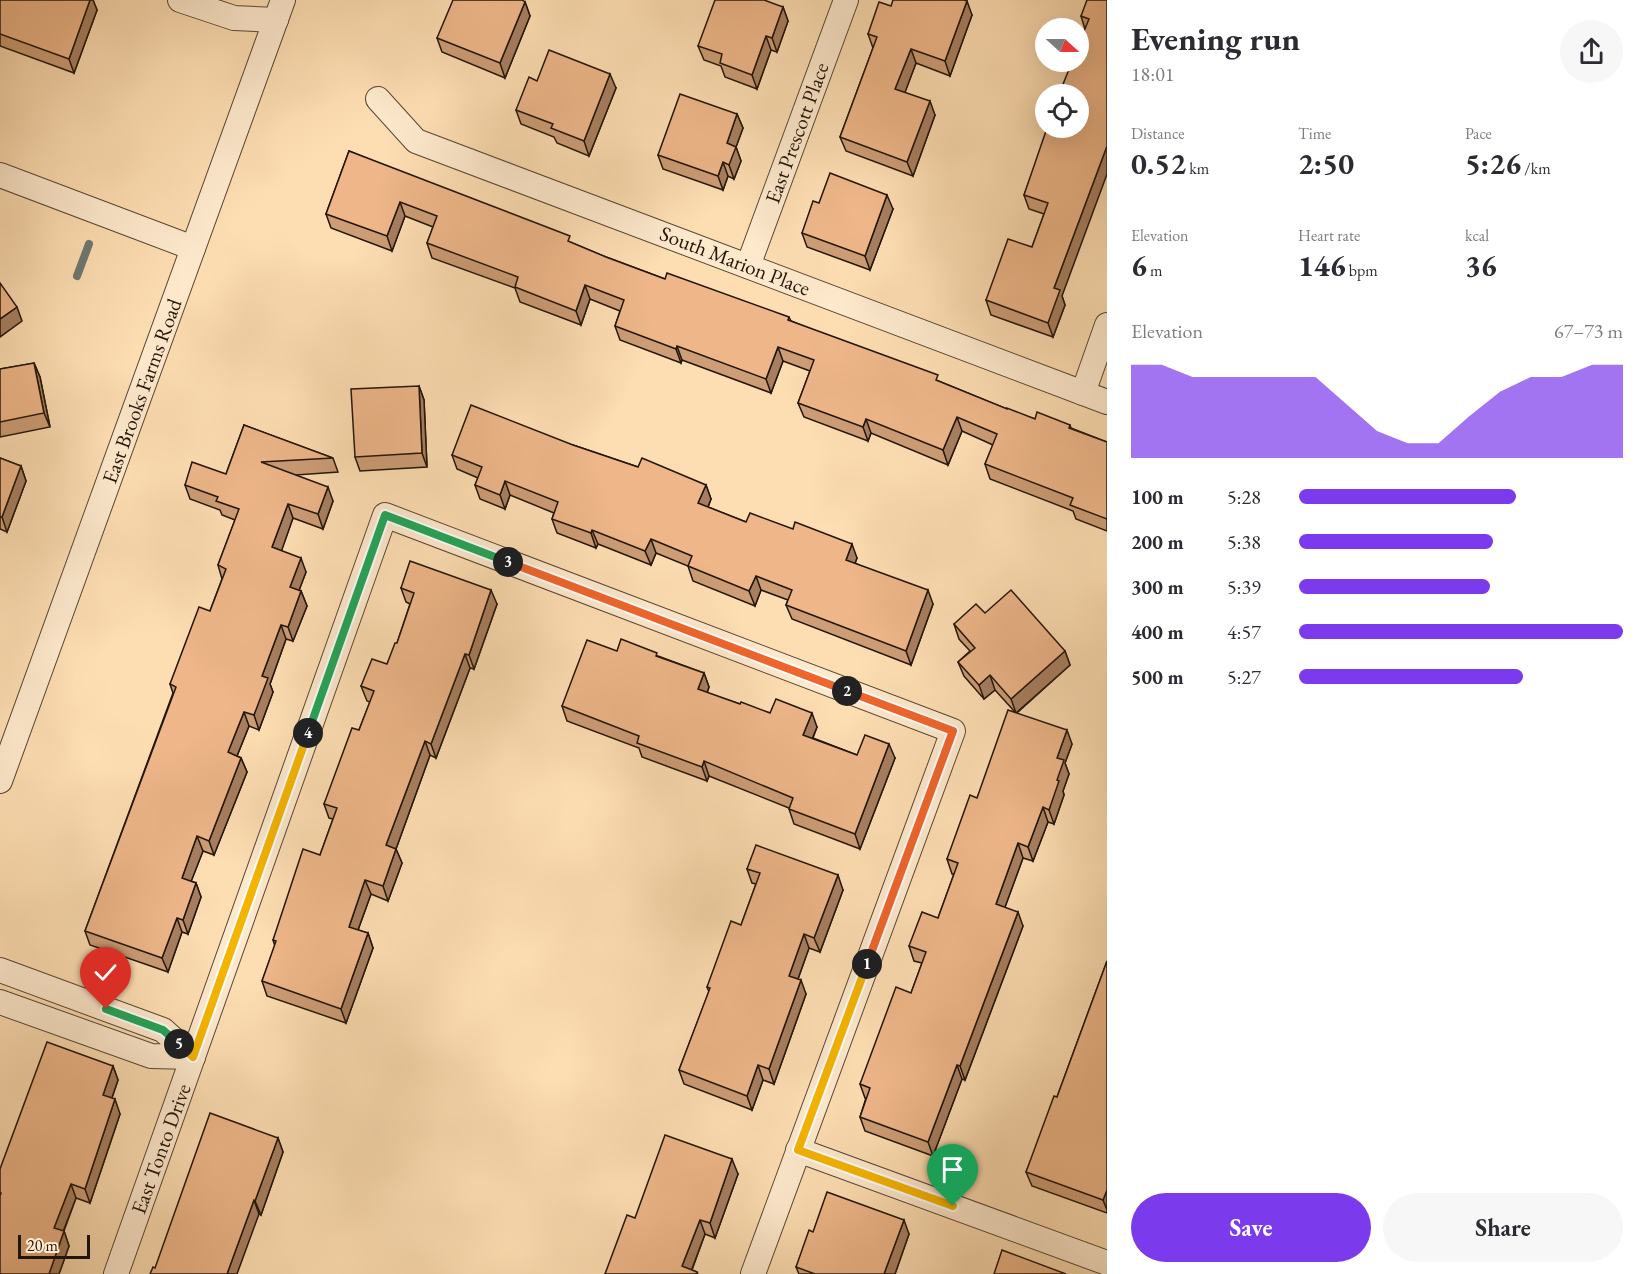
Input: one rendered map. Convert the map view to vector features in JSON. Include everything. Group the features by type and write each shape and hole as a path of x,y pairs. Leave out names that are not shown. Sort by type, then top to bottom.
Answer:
{"street":[{"path":"180,0 234,18 280,10"},
{"path":"248,0 280,10"},
{"name":"East Prescott Place","path":"748,266 846,0"},
{"name":"East Brooks Farms Road","path":"0,781 280,10"},
{"name":"South Marion Place","path":"378,99 416,141 1107,402"},
{"path":"0,175 193,248"},
{"path":"1083,393 1107,325"},
{"name":"East Tonto Drive","path":"116,1274 385,515 953,731 798,1150"},
{"path":"0,970 163,1030 193,1057"},
{"path":"62,1025 73,996"},
{"path":"0,1002 151,1056 193,1057"},
{"path":"753,1274 798,1150 1107,1263"}],"building":[{"path":"0,0 90,0 69,59 0,34"},
{"path":"453,0 522,0 525,2 500,63 437,38"},
{"path":"715,0 764,0 783,7 772,38 766,36 752,75 720,63 722,54 698,46"},
{"path":"893,0 967,1 945,61 911,49 895,89 930,101 907,162 840,137 877,37 868,34 879,2 891,6"},
{"path":"1087,0 1107,0 1107,146 1054,288 1060,290 1048,323 986,300 1008,239 1032,247 1048,203 1024,195 1044,138 1089,138 1089,84 1063,84 1068,72 1089,72 1089,18 1081,16"},
{"path":"549,50 610,74 584,141 551,128 553,124 516,110 529,77 537,81"},
{"path":"680,94 737,114 727,143 736,147 729,165 723,162 718,176 658,155"},
{"path":"349,151 570,236 568,241 606,257 665,279 667,273 789,317 788,320 938,375 936,380 1007,409 1035,419 1037,412 1070,425 1069,428 1107,442 1107,519 1070,505 1073,498 985,464 997,434 957,417 943,450 866,419 863,427 798,403 814,360 778,347 766,379 615,326 624,300 585,285 576,311 515,287 518,277 427,243 437,216 400,202 387,236 326,214"},
{"path":"830,173 887,195 865,256 802,233 813,201 819,203"},
{"path":"0,283 17,307 0,319"},
{"path":"34,363 44,413 0,422 0,369"},
{"path":"419,386 422,453 355,457 351,389"},
{"path":"471,405 573,445 638,467 642,458 706,485 698,503 746,522 750,513 793,529 795,522 852,544 846,560 928,590 906,651 786,605 792,590 756,576 749,591 688,566 692,556 651,539 645,551 592,530 591,533 552,519 558,502 505,481 500,495 475,485 482,467 452,455"},
{"path":"244,425 333,458 261,462 328,487 318,514 288,504 272,547 301,558 290,587 301,591 288,627 281,625 262,676 268,678 254,715 244,712 228,752 241,758 209,841 197,836 182,878 196,883 183,920 177,918 162,958 85,931 176,687 170,684 199,607 210,611 226,569 218,565 239,509 216,501 218,497 185,485 192,462 226,474"},
{"path":"0,458 21,466 2,517 0,517"},
{"path":"410,561 491,590 469,655 465,654 431,744 425,741 386,845 396,849 383,886 365,880 349,927 368,933 341,1009 262,981 303,849 320,855 337,808 324,804 352,728 359,730 374,691 361,686 372,659 387,664 395,643 397,643 414,593 401,588"},
{"path":"1011,590 1065,651 1011,699 990,675 979,685 958,662 975,648 954,624 976,604 985,613"},
{"path":"621,639 657,653 656,656 704,673 698,689 770,713 776,699 812,713 803,735 857,755 865,735 889,744 855,834 789,809 793,798 704,761 702,767 637,743 639,736 562,706 587,640 617,651"},
{"path":"1008,710 1067,730 1057,758 1064,760 1049,810 1043,807 1028,847 1018,843 996,904 1018,912 960,1066 957,1065 928,1142 860,1117 870,1088 860,1084 896,987 911,993 926,952 909,946 922,912 938,918 958,863 947,859 970,795 977,798"},
{"path":"756,845 838,875 814,938 804,934 789,976 801,980 769,1069 758,1065 747,1096 679,1070 710,988 707,987 731,921 741,925 760,873 747,869"},
{"path":"1107,961 1107,1190 1103,1200 1026,1172 1054,1096 1057,1097"},
{"path":"47,1042 113,1066 103,1095 115,1099 85,1189 71,1184 54,1228 64,1231 49,1274 0,1274 0,1169"},
{"path":"210,1113 278,1138 255,1201 227,1274 150,1274 153,1267 155,1268"},
{"path":"665,1135 732,1159 710,1223 700,1220 682,1266 697,1272 696,1274 605,1274 627,1215 635,1218"},
{"path":"827,1192 904,1220 884,1274 815,1274 796,1267 809,1230 813,1232"},
{"path":"1002,1250 1066,1274 994,1274"}],"waterway":[{"path":"77,276 89,244"}],"route":[{"path":"106,1009 163,1030 193,1057 385,515 953,731 798,1150 953,1206"}]}
